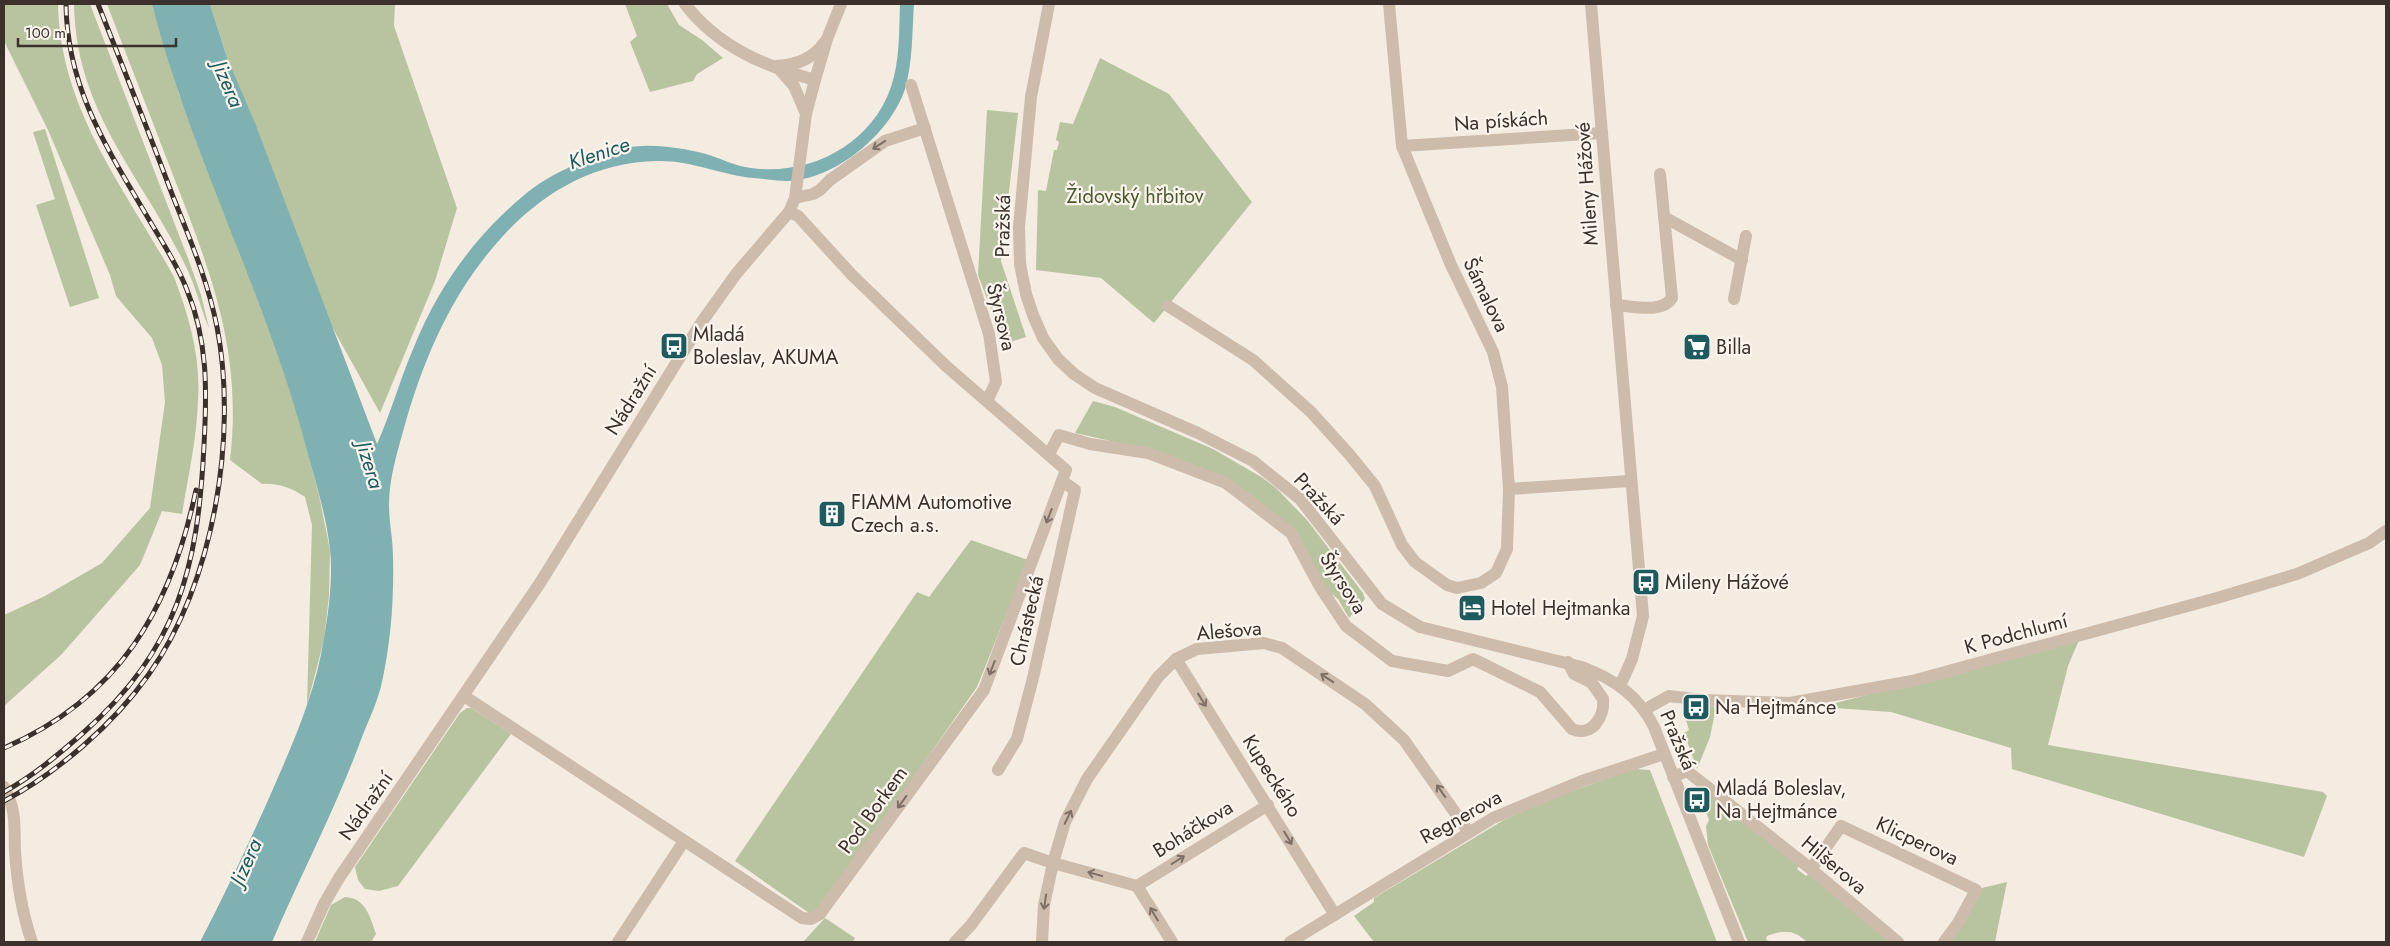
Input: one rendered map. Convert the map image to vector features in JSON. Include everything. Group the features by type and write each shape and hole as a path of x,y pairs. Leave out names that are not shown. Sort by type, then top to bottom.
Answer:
{"street":[{"path":"685,4 706,27 730,47 752,58 815,80"},
{"name":"Nádražní","path":"307,942 324,904 339,878 540,583 701,323 736,274 789,212 795,198 806,114 827,39 841,4"},
{"name":"Pražská","path":"1049,4 1032,98 1019,227 1020,264 1026,294 1043,338 1058,359 1074,374 1095,388 1198,433 1253,461 1300,499 1382,604 1420,627 1568,662 1596,672 1620,686 1644,710 1654,728 1739,942"},
{"name":"Šámalova","path":"1168,306 1253,360 1311,412 1375,486 1402,545 1415,562 1447,585 1457,588 1488,579 1496,573 1507,549 1509,489 1502,387 1493,352 1450,265 1402,146 1389,4"},
{"name":"Mileny Hážové","path":"1591,4 1630,481 1643,616 1632,659 1620,686"},
{"path":"775,66 790,66 805,60 814,55 827,39"},
{"path":"775,66 794,86 806,114"},
{"name":"Štyrsova","path":"911,86 989,334 996,382 987,401"},
{"path":"795,198 813,194 820,190 830,180 884,141 925,128"},
{"name":"Na pískách","path":"1402,146 1602,133"},
{"path":"1616,305 1660,308 1668,304 1672,298 1660,174"},
{"path":"789,212 798,216 852,275 946,366 1049,454 1064,475"},
{"path":"1664,217 1742,260"},
{"path":"1734,299 1746,236"},
{"name":"Štyrsova","path":"1049,454 1059,435 1090,444 1148,453 1226,483 1291,533 1320,587 1346,626 1392,661 1448,671 1473,659 1540,692 1572,729 1586,731 1595,725 1601,716 1603,699 1592,683 1574,674 1568,662"},
{"name":"Chrástecká","path":"998,770 1017,739 1061,553 1075,490 1064,475"},
{"name":"Pod Borkem","path":"684,841 802,918 811,919 820,914 984,690 1064,475"},
{"path":"1509,489 1630,481"},
{"name":"K Podchlumí","path":"1644,710 1668,696 1704,700 1790,703 1912,681 2297,574 2369,543 2386,532"},
{"name":"Alešova","path":"1042,942 1044,905 1053,863 1065,822 1087,780 1158,678 1176,659 1197,649 1264,643 1282,648 1365,704 1404,740 1468,832"},
{"name":"Kupeckého","path":"1176,659 1335,914"},
{"path":"464,696 684,841 618,942"},
{"name":"Regnerova","path":"1290,942 1493,818 1582,781 1664,754"},
{"name":"Hilšerova","path":"1673,777 1687,771 1811,869 1898,942"},
{"path":"4,787 14,809 15,850 22,912 32,942"},
{"name":"Boháčkova","path":"1137,886 1268,805"},
{"name":"Klicperova","path":"1811,869 1841,826 1976,890 1958,923 1944,942"},
{"path":"955,942 971,924 1005,875 1024,853 1137,886 1172,942"}],"green space":[{"path":"4,4 58,4 62,43 70,79 98,147 174,277 193,337 198,369 198,384 196,429 182,514 162,511 140,565 61,655 4,706 4,615 45,596 102,563 150,508 165,402 162,365 152,338 116,296 110,275 48,130 4,41"},
{"path":"74,4 90,4 189,261 201,295 209,328 194,285 171,237 115,144 99,112 86,79 78,43"},
{"path":"107,4 152,4 179,94 275,344 299,419 319,495 330,550 329,596 324,640 307,705 312,525 305,497 285,487 274,484 262,484 230,460 233,420 232,383 220,312 198,242"},
{"path":"210,4 395,4 394,26 457,208 435,281 380,413 330,323 227,58"},
{"path":"625,4 667,4 679,25 702,40 723,58 697,74 693,81 650,92 630,42 637,36"},
{"name":"Židovský hřbitov","path":"1100,58 1169,94 1252,202 1154,323 1101,278 1036,270 1038,190 1046,191 1054,150 1057,150 1059,142 1056,140 1060,122 1073,124"},
{"path":"987,110 1018,113 1001,261 1026,337 1004,344 978,275"},
{"path":"45,129 99,298 70,307 36,205 55,199 33,132"},
{"path":"1093,401 1115,407 1213,449 1263,478 1276,488 1307,520 1363,593 1365,599 1349,618 1338,599 1326,589 1295,530 1228,479 1155,451 1075,433"},
{"path":"971,540 1028,560 977,687 855,860 812,915 735,861 917,592 929,597"},
{"path":"2079,640 2068,666 2048,745 2323,792 2327,796 2304,857 2012,769 2011,748 1891,712 1820,707"},
{"path":"1698,704 1716,707 1710,737 1697,769 1684,733 1689,730 1685,717 1686,706 1697,708"},
{"path":"467,708 471,708 511,734 398,886 379,891 365,889 358,880 355,867 460,713"},
{"path":"1634,769 1650,770 1717,942 1374,942 1354,916 1374,902 1374,898 1504,820 1553,798"},
{"path":"1696,786 1708,793 1799,866 1797,869 1806,876 1809,873 1890,942 1807,942 1797,935 1783,932 1767,936 1766,940 1773,942 1748,942 1708,845 1706,826 1709,820"},
{"path":"2007,882 1995,942 1949,942 1963,925 1982,888"},
{"path":"345,897 358,901 366,910 376,934 371,942 315,942 331,905"},
{"path":"825,918 855,938 853,942 803,942"}],"water":[{"name":"Jizera","path":"152,4 210,4 227,58 255,123 377,444 414,347 440,293 462,260 488,230 502,215 538,184 596,156 632,147 658,146 683,149 706,154 745,167 773,169 795,167 816,161 836,152 869,125 882,107 891,87 896,67 899,46 900,4 914,4 910,68 905,89 898,106 874,138 841,163 824,173 805,179 787,181 730,174 670,161 634,163 612,167 572,182 535,206 502,237 468,280 442,326 421,376 401,437 394,466 389,505 393,551 390,636 380,689 341,789 272,942 200,942 281,771 310,696 316,677 327,616 331,582 330,549 320,497 271,335 187,116"}],"railway":[{"path":"4,792 45,765 83,733 115,702 141,670 161,637 177,604 188,568 196,530 201,489 205,425 205,386 202,347 194,309 175,264 120,170 93,119 82,92 74,64 68,35 66,4"},
{"path":"4,801 24,790 83,746 119,711 149,674 171,637 190,597 205,553 215,507 222,460 223,369 213,310 191,243 98,4"},
{"path":"4,748 44,727 79,703 109,676 134,645 155,611 172,573 196,490"}],"place":[{"name":"Mladá Boleslav, AKUMA","path":"674,346"},
{"name":"Billa","path":"1697,347"},
{"name":"FIAMM Automotive Czech a.s.","path":"832,514"},
{"name":"Mileny Hážové","path":"1646,582"},
{"name":"Hotel Hejtmanka","path":"1472,608"},
{"name":"Na Hejtmánce","path":"1696,707"},
{"name":"Mladá Boleslav, Na Hejtmánce","path":"1697,800"}],"water label":[{"name":"Klenice","path":"599,153"}]}
